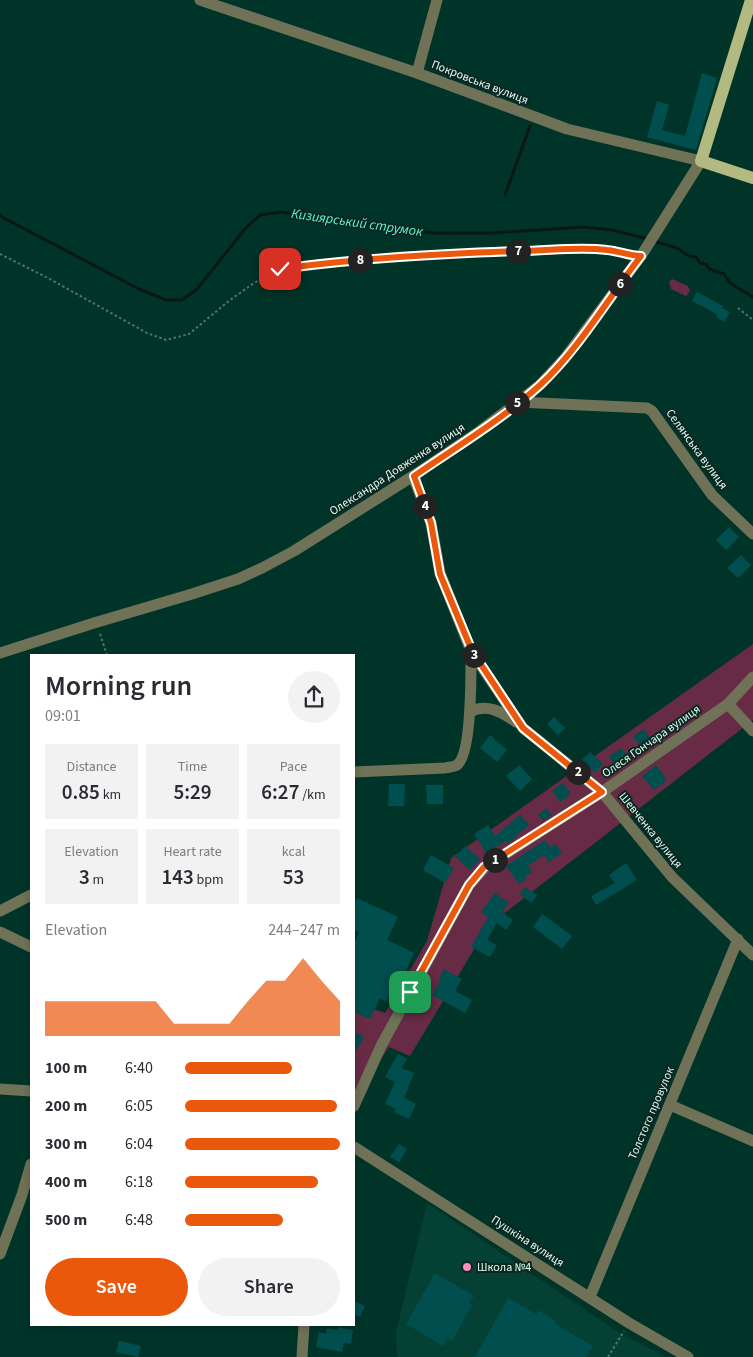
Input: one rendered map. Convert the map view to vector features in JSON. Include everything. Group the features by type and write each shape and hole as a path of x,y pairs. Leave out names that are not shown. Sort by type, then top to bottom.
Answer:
{"main road":[{"path":"701,161 751,0"},
{"name":"Покровська вулиця","path":"701,161 753,178"}],"street":[{"name":"Покровська вулиця","path":"200,0 417,73 567,129 701,161"},
{"path":"417,73 437,0"},
{"name":"Олександра Довженка вулиця","path":"0,653 238,579 262,568 414,476 477,433 540,385 565,358 641,256 701,161"},
{"name":"Селянська вулиця","path":"518,402 647,408 652,411 712,495 753,534"},
{"name":"Шевченка вулиця","path":"414,476 431,523 440,574 472,651 523,728"},
{"path":"355,772 456,766 463,757 470,712 472,651"},
{"name":"Олеся Гончара вулиця","path":"355,1104 381,1046 469,885 484,867 602,792 728,704 753,677"},
{"path":"728,704 753,731"},
{"name":"Шевченка вулиця","path":"470,712 485,707 504,714 602,792 672,877 753,955"},
{"path":"0,910 30,895"},
{"path":"0,932 30,947"},
{"name":"Толстого провулок","path":"590,1297 738,939"},
{"path":"0,1089 30,1091"},
{"path":"670,1105 753,1141"},
{"name":"Пушкіна вулиця","path":"355,1148 629,1323 688,1357"},
{"path":"0,1254 30,1167"},
{"path":"302,1357 304,1326"}],"path":[{"path":"0,254 48,278 147,333 166,340 189,334 254,282 280,269 331,262 465,253 564,249 607,250 630,256 641,256"},
{"path":"738,308 753,320"},
{"path":"99,631 107,654"},
{"path":"608,1357 629,1323"}],"shaded area":[{"path":"672,279 688,286 690,291 686,296 671,289 669,282"},
{"path":"753,644 753,720 488,926 410,1056 389,1047 355,1098 355,1002 385,1013 427,941 451,858"},
{"name":"Школа №4","path":"427,1203 618,1332 666,1357 397,1357 396,1332"}],"building":[{"path":"702,73 717,78 696,150 647,137 657,101 669,105 662,130 685,136"},
{"path":"697,292 723,306 722,308 730,312 724,322 716,317 717,314 692,301"},
{"path":"729,527 739,537 726,550 716,540"},
{"path":"741,555 751,565 738,578 727,568"},
{"path":"554,717 565,728 558,735 547,724"},
{"path":"643,729 655,743 646,752 633,737"},
{"path":"490,735 507,750 497,762 480,748"},
{"path":"621,748 631,760 619,770 609,757"},
{"path":"590,752 603,764 595,773 582,760"},
{"path":"519,765 532,779 520,791 506,776"},
{"path":"656,765 667,780 654,790 642,776"},
{"path":"563,783 571,794 560,802 552,791"},
{"path":"389,784 405,784 404,806 388,806"},
{"path":"426,785 443,785 443,804 427,804"},
{"path":"546,808 552,815 543,821 538,815"},
{"path":"520,815 529,825 516,838 508,843 506,841 486,853 474,834 488,825 495,836"},
{"path":"545,840 550,847 555,843 562,853 549,862 544,855 528,866 532,872 525,876 527,879 519,884 506,866"},
{"path":"465,846 480,859 470,870 455,857"},
{"path":"431,855 454,868 445,883 423,870"},
{"path":"626,863 637,880 596,905 591,896 615,883 609,875"},
{"path":"525,887 537,895 532,903 520,895"},
{"path":"495,893 509,903 502,912 513,920 506,930 497,923 487,940 497,945 490,957 471,947 488,917 481,912"},
{"path":"357,898 398,917 387,940 414,953 403,977 401,976 386,1002 380,998 370,1019 355,1012 355,942 359,932 355,930 355,903"},
{"path":"542,914 572,936 562,949 533,927"},
{"path":"444,969 462,979 455,991 472,1000 465,1013 432,995"},
{"path":"355,1032 364,1037 355,1052"},
{"path":"398,1054 407,1059 401,1068 414,1073 404,1098 416,1104 409,1119 394,1112 396,1109 385,1104 395,1082 385,1077"},
{"path":"399,1144 407,1149 399,1162 390,1157"},
{"path":"435,1273 474,1296 469,1303 472,1305 452,1341 447,1338 443,1346 406,1324"},
{"path":"508,1298 536,1314 538,1310 556,1321 555,1324 593,1346 586,1357 475,1357"},
{"path":"355,1301 365,1306 360,1317 355,1314"},
{"path":"338,1327 353,1330 351,1344 344,1343 342,1352 316,1347 319,1332 326,1334 327,1328 338,1330"},
{"path":"119,1341 141,1346 138,1357 116,1352"}],"waterway":[{"path":"505,195 530,126"},
{"name":"Кизиярський струмок","path":"0,216 139,289 166,300 182,300 197,289 245,229 260,215 281,212 364,226 435,233 492,233 583,227 612,230 677,248 689,256 696,257 700,263 706,264 709,269 724,274 730,283 753,297"}],"place":[{"name":"Школа №4","path":"467,1267"}],"route":[{"path":"280,269 331,262 465,253 564,249 607,250 630,256 641,256 565,358 540,385 477,433 414,476 431,523 440,574 472,651 523,728 602,792 484,867 469,885 410,992"}]}
